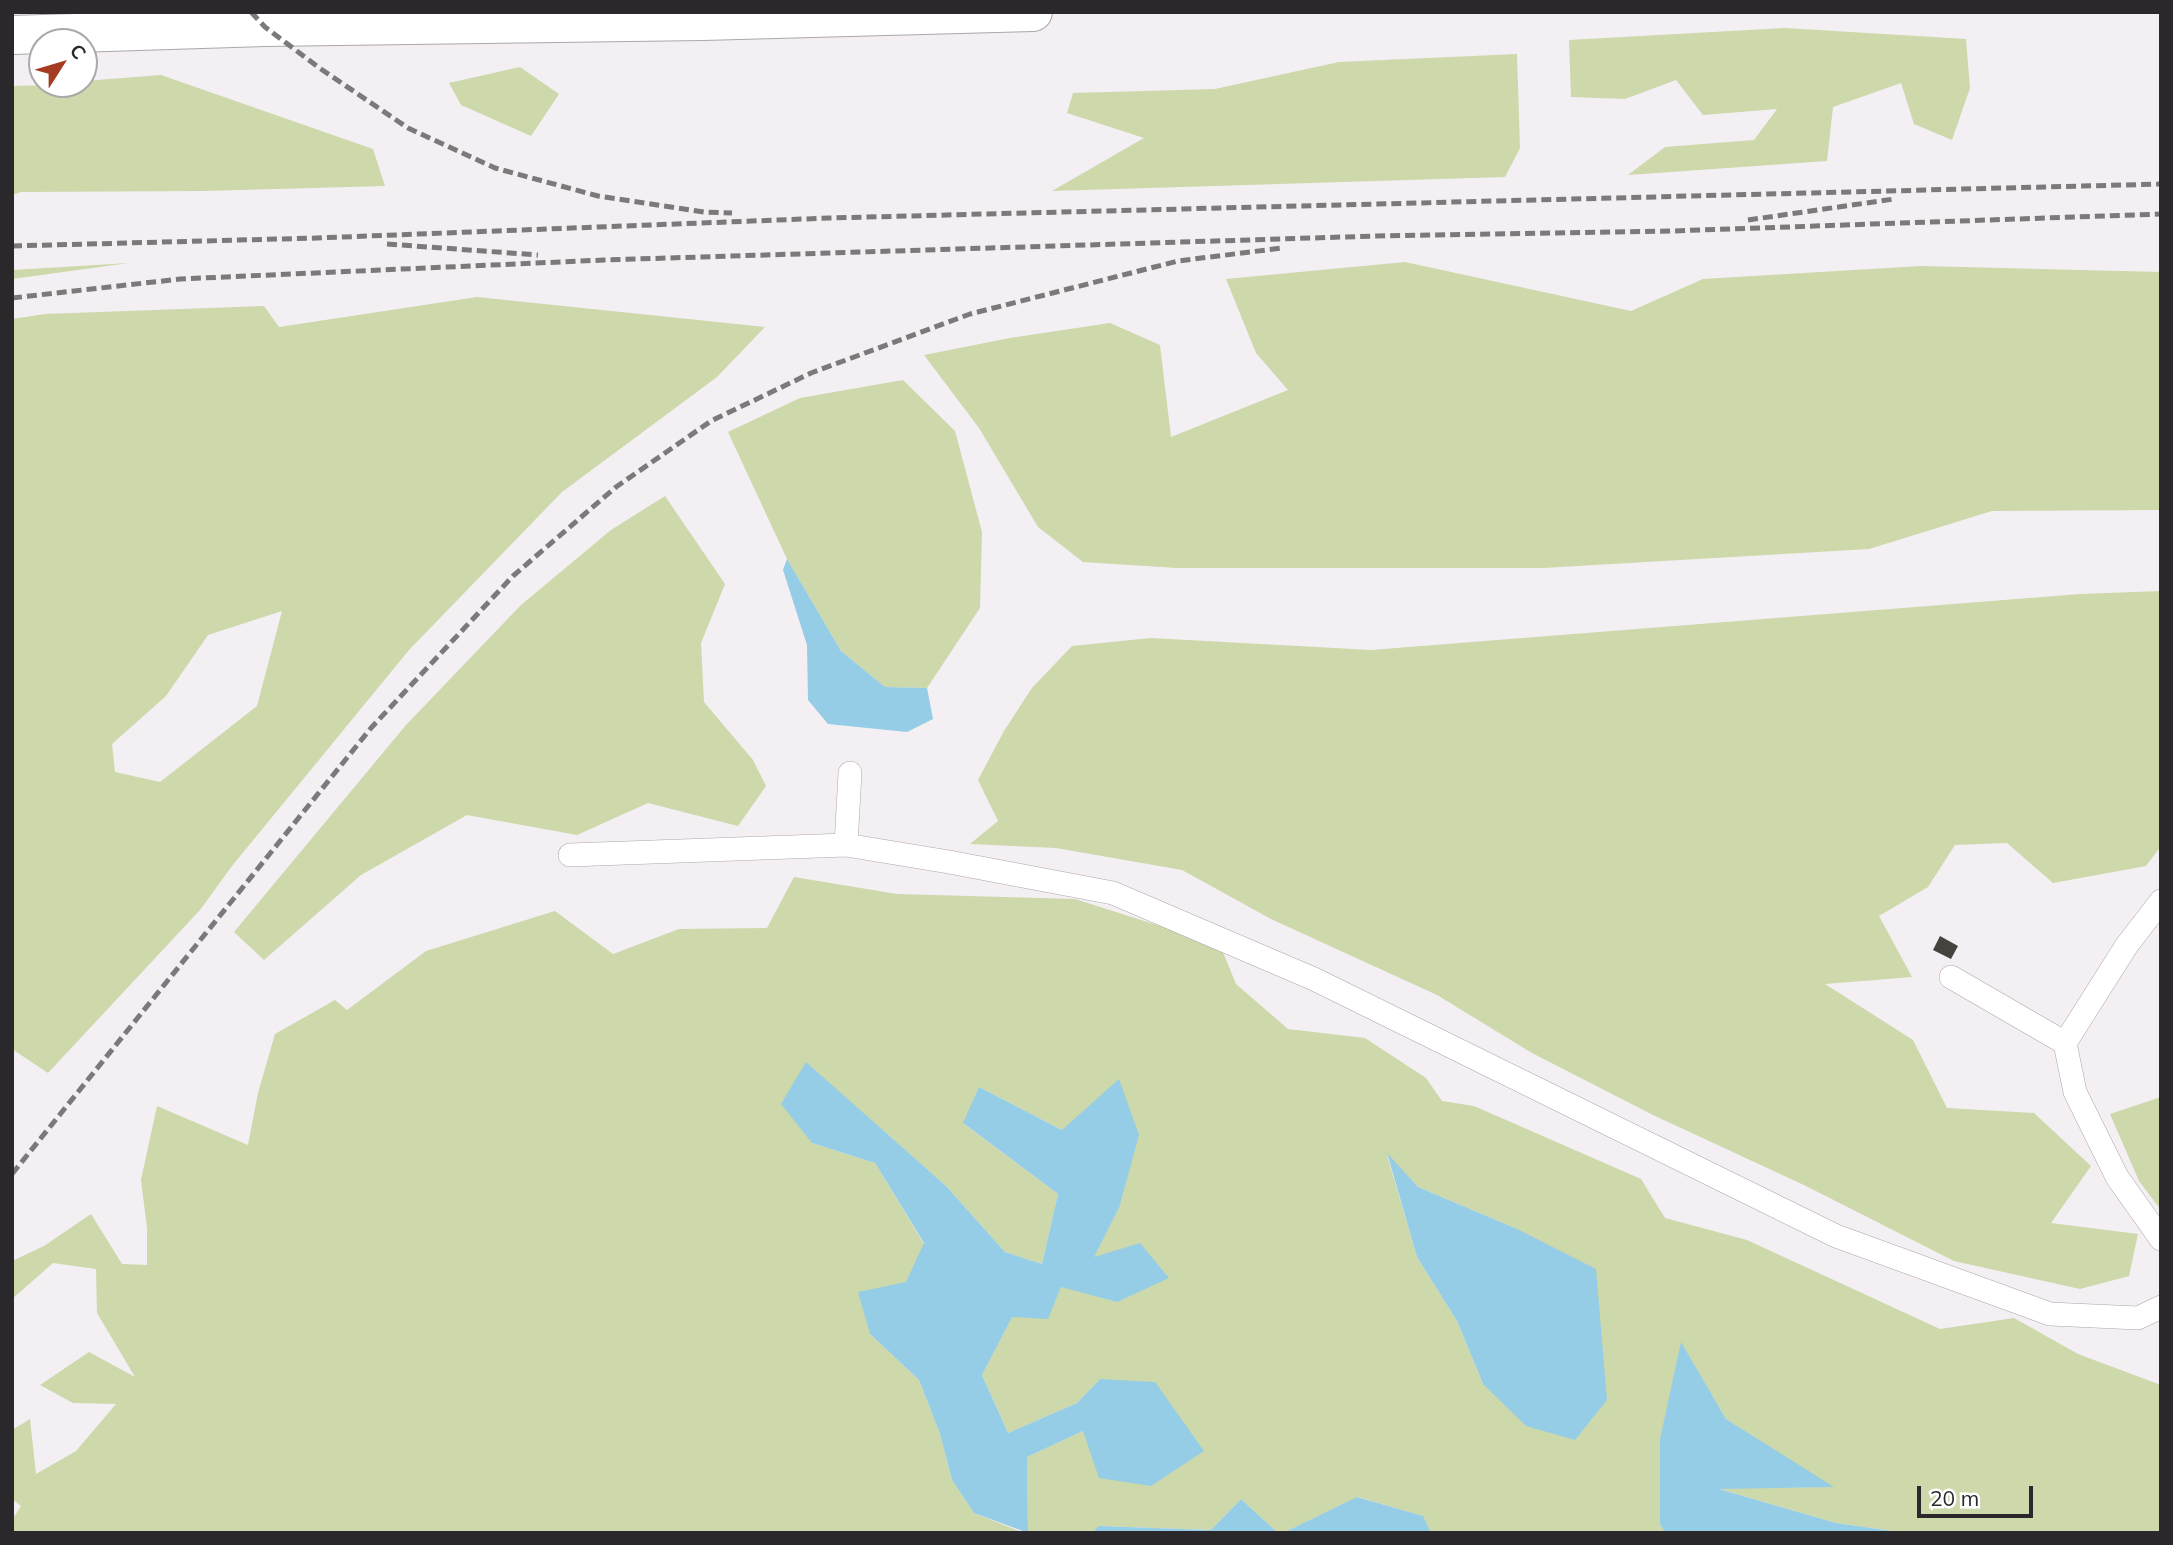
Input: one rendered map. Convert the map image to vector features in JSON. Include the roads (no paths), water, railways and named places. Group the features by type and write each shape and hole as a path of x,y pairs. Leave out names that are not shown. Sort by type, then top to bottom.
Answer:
{"street":[{"path":"12,35 204,21 265,27 1033,12"}],"lane":[{"path":"846,845 850,772"},
{"path":"570,855 846,845 1113,893 1314,979 1836,1236 2050,1314 2138,1318 2161,1307"},
{"path":"2161,901 2127,945 2066,1043 2075,1092 2117,1177 2161,1239"},
{"path":"1951,978 2066,1043"}],"water":[{"path":"787,559 841,651 885,687 927,688 933,719 907,732 828,724 808,700 807,645 783,570"},
{"path":"806,1062 946,1186 1005,1252 1042,1264 1058,1194 963,1123 979,1087 1062,1130 1119,1079 1139,1135 1119,1208 1094,1257 1140,1243 1169,1278 1117,1302 1061,1287 1048,1319 1012,1317 982,1375 1008,1433 1077,1403 1100,1379 1155,1382 1204,1451 1151,1486 1099,1478 1083,1431 1027,1457 1028,1533 974,1513 952,1480 940,1434 919,1380 870,1334 858,1292 906,1282 924,1243 875,1163 812,1143 781,1104"},
{"path":"1387,1153 1418,1187 1515,1228 1596,1269 1607,1400 1575,1440 1526,1426 1483,1384 1457,1321 1417,1257"},
{"path":"1681,1342 1726,1419 1834,1487 1719,1489 1836,1523 1907,1533 1665,1533 1660,1524 1660,1439"},
{"path":"1357,1497 1423,1516 1431,1533 1283,1533"},
{"path":"1241,1499 1278,1533 1092,1533 1099,1526 1211,1530"}],"railway":[{"path":"251,12 265,27 318,67 408,128 495,168 598,196 704,212 732,213"},
{"path":"12,246 317,238 829,218 2161,184"},
{"path":"1748,220 1894,199"},
{"path":"12,298 180,279 604,260 1376,236 1672,231 2161,214"},
{"path":"387,244 538,255"},
{"path":"12,1174 371,728 513,576 616,487 711,421 811,373 970,314 1178,261 1282,248"}]}
